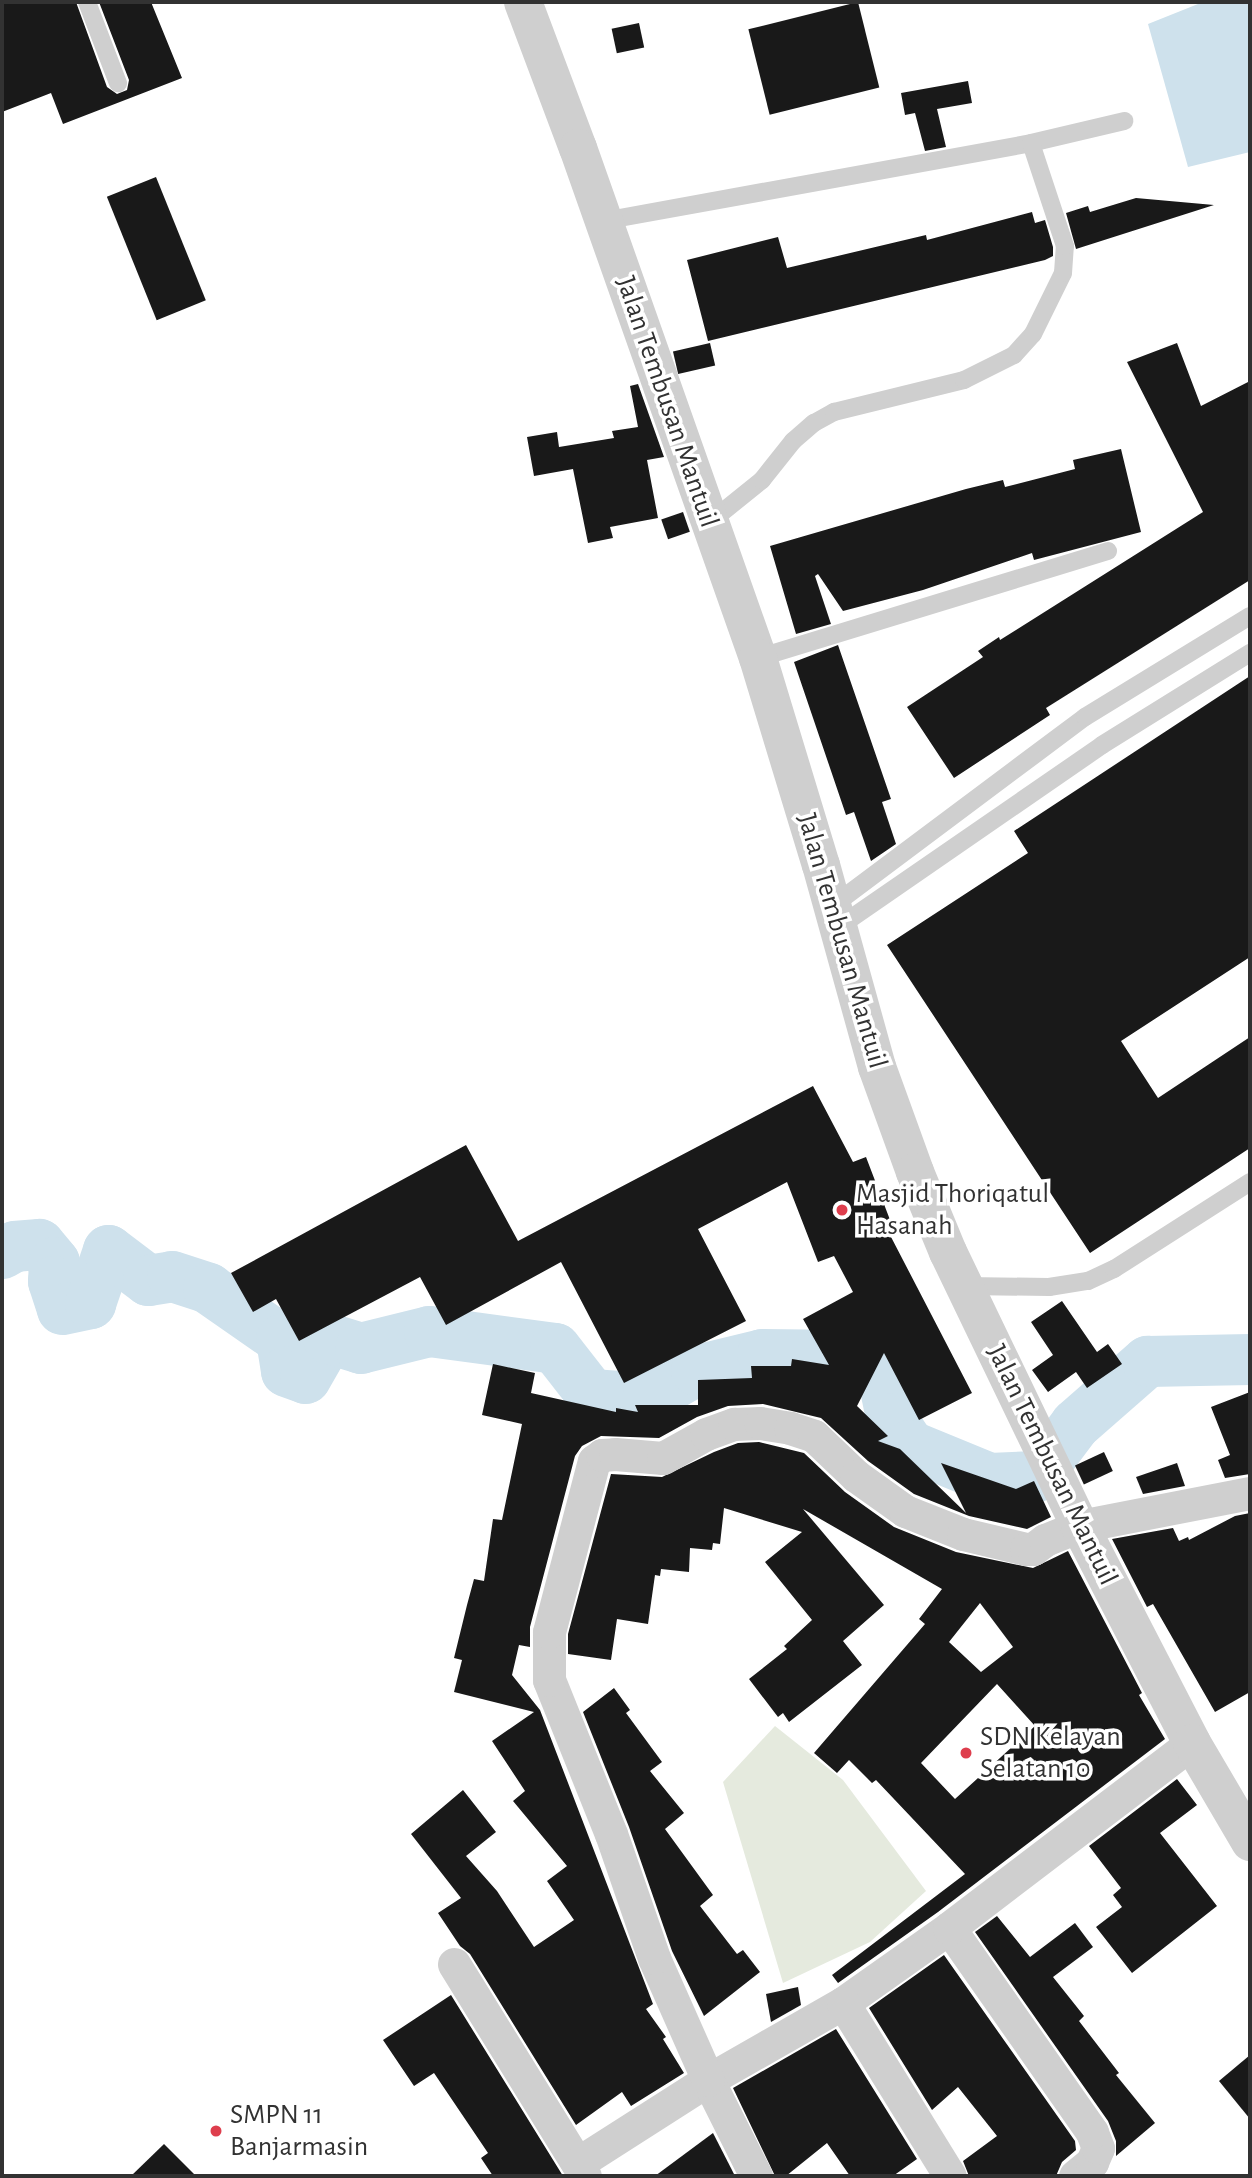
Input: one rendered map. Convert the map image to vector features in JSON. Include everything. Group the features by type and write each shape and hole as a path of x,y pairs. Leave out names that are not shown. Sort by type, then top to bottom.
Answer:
{"street":[{"name":"Jalan Tembusan Mantuil","path":"523,2 758,658 886,1094 915,1172 965,1286 1080,1526 1192,1742 1250,1842"},
{"path":"756,2176 708,2080 654,1958 611,1833 549,1680 549,1632 594,1461 601,1455 615,1454 663,1458 706,1434 734,1424 760,1423 790,1428 814,1436 880,1496 927,1522 964,1534 1034,1549 1045,1540 1080,1526 1250,1493"},
{"path":"454,1964 582,2170 708,2080 843,2003 948,1928 1192,1742"},
{"path":"948,1928 1092,2132 1098,2148 1092,2162 1075,2176"},
{"path":"843,2003 950,2176"}],"lane":[{"path":"87,2 118,83"},
{"path":"603,221 1031,143 1124,121"},
{"path":"710,522 762,480 793,440 814,423 834,412 964,380 1014,355 1033,334 1063,273 1065,246 1031,143"},
{"path":"758,658 1108,551"},
{"path":"834,918 1085,717 1250,615"},
{"path":"834,918 1250,653"},
{"path":"1085,717 1102,745"},
{"path":"965,1286 1049,1287 1088,1281 1114,1269 1250,1182"}],"shaded area":[{"path":"775,1726 843,1780 926,1891 870,1942 783,1983 723,1782"}],"water":[{"path":"1203,2 1250,2 1250,152 1188,167 1148,24"}],"building":[{"path":"2,2 76,2 107,87 117,94 127,90 129,80 99,2 151,2 182,78 63,124 51,93 2,112"},
{"path":"858,2 879,87 770,115 748,29"},
{"path":"639,23 644,47 617,53 612,29"},
{"path":"968,81 972,103 937,109 946,147 925,151 915,113 905,115 901,93"},
{"path":"156,177 206,300 157,320 107,197"},
{"path":"1136,198 1214,205 1076,249 1066,213 1088,206 1090,212"},
{"path":"1032,212 1035,223 1045,220 1053,247 1053,256 1045,260 708,341 687,260 778,237 787,268 926,235 927,240"},
{"path":"710,343 715,365 678,374 673,352"},
{"path":"1177,343 1201,406 1250,381 1250,580 1046,708 1050,715 954,778 907,707 983,657 978,651 999,637 1000,640 1203,512 1127,362"},
{"path":"638,384 664,457 647,460 658,518 610,527 613,538 588,543 573,469 534,476 527,437 557,432 559,447 614,438 612,431 638,427 630,386"},
{"path":"1121,449 1141,532 1034,560 1032,553 923,590 843,611 818,574 815,576 831,624 796,634 770,546 966,489 1003,480 1005,487 1075,469 1073,460"},
{"path":"683,512 690,532 668,539 661,519"},
{"path":"838,645 891,799 882,802 896,844 871,861 854,812 846,815 794,662"},
{"path":"1250,676 1250,957 1121,1041 1158,1098 1250,1037 1250,1148 1090,1253 887,945 1028,853 1014,831"},
{"path":"813,1086 853,1162 866,1157 895,1233 890,1235 972,1393 919,1420 884,1353 857,1406 888,1436 878,1441 900,1449 966,1513 941,1463 1016,1489 1034,1481 1051,1517 1027,1529 969,1516 914,1494 868,1461 821,1418 763,1404 728,1406 697,1417 659,1438 601,1436 582,1446 575,1456 530,1627 530,1647 519,1645 512,1675 540,1710 653,2004 646,2009 666,2037 663,2039 684,2073 631,2106 622,2092 576,2125 470,1954 460,1946 438,1913 461,1898 411,1834 463,1790 496,1832 466,1856 497,1891 534,1947 574,1920 547,1881 567,1866 513,1801 525,1791 492,1741 534,1712 454,1692 462,1660 454,1658 467,1605 474,1579 484,1581 493,1519 502,1520 522,1424 482,1415 493,1364 535,1373 531,1393 616,1412 616,1408 638,1412 635,1405 698,1405 698,1380 752,1378 751,1366 791,1366 792,1359 829,1365 803,1319 853,1292 834,1256 818,1262 787,1182 698,1229 746,1321 624,1383 561,1262 446,1325 420,1277 299,1341 276,1299 253,1312 231,1273 466,1145 518,1241"},
{"path":"1062,1301 1097,1352 1108,1344 1122,1364 1087,1388 1076,1372 1048,1392 1032,1370 1053,1355 1031,1322"},
{"path":"1250,1392 1250,1474 1225,1478 1218,1460 1230,1455 1211,1407"},
{"path":"759,1442 804,1453 845,1492 894,1527 956,1552 1033,1568 1068,1551 1142,1693 1139,1695 1165,1739 938,1912 838,1983 832,1975 965,1874 876,1780 872,1783 849,1760 837,1773 814,1753 925,1624 919,1619 942,1589 803,1509 884,1605 843,1641 862,1665 789,1722 783,1713 778,1717 749,1679 787,1649 784,1646 812,1620 765,1562 802,1532 724,1508 720,1544 713,1543 712,1550 690,1548 689,1572 661,1569 660,1576 655,1575 648,1624 617,1619 611,1660 568,1654 568,1634 611,1474 662,1477 738,1443","holes":["980,1603 1013,1647 981,1672 949,1642","997,1684 1035,1726 955,1799 921,1763"]},
{"path":"1104,1452 1113,1471 1084,1485 1075,1466"},
{"path":"1177,1463 1185,1486 1143,1494 1136,1477"},
{"path":"1250,1513 1250,1692 1215,1712 1153,1604 1147,1607 1112,1539 1173,1528 1179,1541 1188,1537 1189,1540 1235,1516"},
{"path":"614,1688 630,1710 626,1713 662,1762 650,1771 684,1813 665,1829 713,1895 700,1906 737,1954 743,1950 760,1972 704,2016 672,1951 629,1827 583,1712"},
{"path":"1177,1779 1197,1805 1160,1833 1217,1906 1132,1973 1096,1927 1122,1907 1113,1895 1121,1888 1089,1846"},
{"path":"997,1916 1030,1957 1075,1923 1093,1947 1053,1977 1084,2016 1079,2021 1119,2073 1116,2075 1155,2123 1116,2156 1116,2141 1108,2121 975,1932"},
{"path":"944,1955 1075,2141 1076,2150 1062,2162 1056,2176 969,2176 963,2161 997,2136 958,2087 932,2110 869,2008"},
{"path":"798,1987 801,2005 771,2022 766,1994"},
{"path":"451,1995 563,2176 493,2176 481,2158 488,2153 434,2073 414,2086 383,2040"},
{"path":"836,2029 917,2159 893,2176 850,2176 827,2143 786,2176 775,2176 733,2088"},
{"path":"1250,2055 1250,2119 1219,2081"},
{"path":"713,2133 735,2176 655,2176"},
{"path":"164,2144 196,2176 131,2176"}],"waterway":[{"path":"2,1253 14,1246 39,1244 54,1262 53,1281 62,1309 90,1303 108,1250 148,1280 172,1276 208,1288 281,1339 286,1371 305,1378 328,1338 360,1348 429,1331 555,1348 591,1394 647,1398 696,1370 762,1354 849,1355 868,1361 882,1373 891,1418 909,1445 989,1478 1036,1476 1075,1424 1147,1361 1250,1359"}],"place":[{"name":"Masjid Thoriqatul Hasanah","path":"842,1210"},
{"name":"SDN Kelayan Selatan 10","path":"966,1753"},
{"name":"SMPN 11 Banjarmasin","path":"216,2131"}]}
